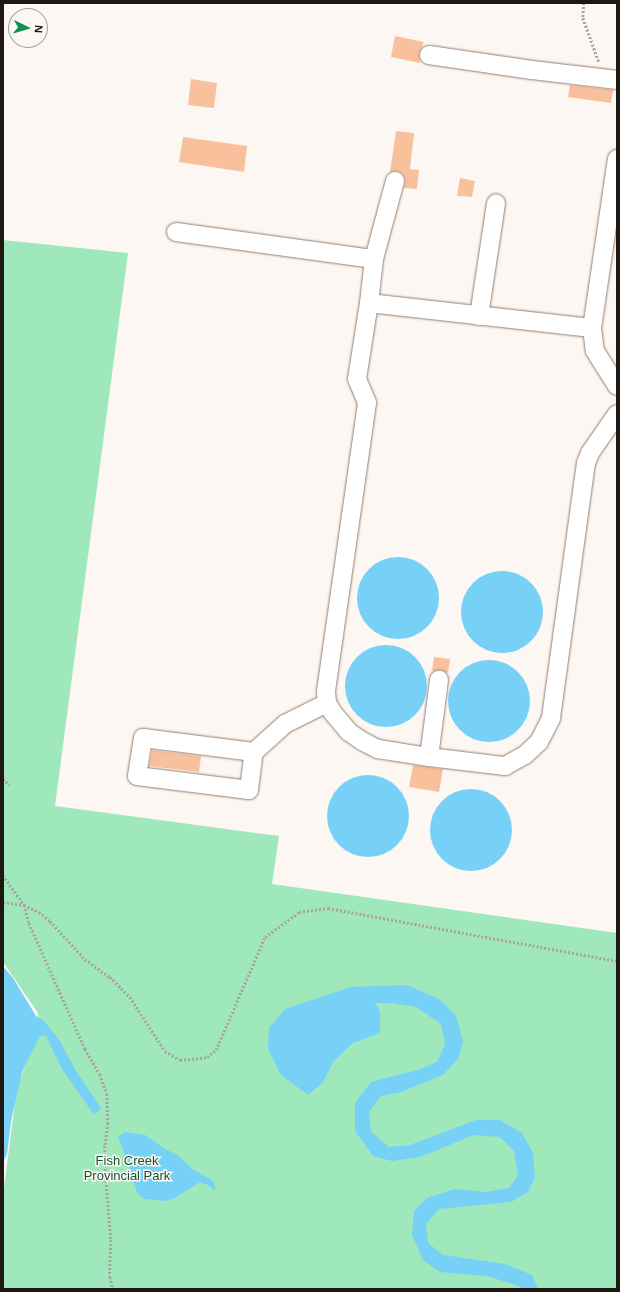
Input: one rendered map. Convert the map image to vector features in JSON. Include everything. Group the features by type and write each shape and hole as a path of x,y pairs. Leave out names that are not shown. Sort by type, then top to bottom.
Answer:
{"lane":[{"path":"428,55 532,70 617,80"},
{"path":"617,159 592,328 595,350 617,386"},
{"path":"395,182 374,259 357,379 367,403 326,691 327,703 340,724 362,741 378,749 505,766 525,755 539,742 551,718 586,463 590,453 617,414"},
{"path":"479,316 496,203"},
{"path":"176,232 374,259"},
{"path":"369,302 592,328"},
{"path":"429,757 439,680"},
{"path":"254,752 143,738 137,776 249,790 254,752 285,724 327,703"}],"path":[{"path":"584,3 583,18 599,62 604,66"},
{"path":"3,779 10,785"},
{"path":"3,875 24,905 29,923 85,1049 100,1074 107,1094 108,1123 105,1159 112,1240 110,1277 113,1289"},
{"path":"3,902 24,905 39,912 50,921 85,960 110,977 130,998 165,1051 180,1060 207,1057 216,1050 266,937 299,912 328,908 617,961"}],"green space":[{"name":"Fish Creek Provincial Park","path":"3,240 128,253 55,806 279,836 272,884 617,933 617,1289 3,1289 3,1196 17,1086 38,1034 38,1013 3,962"}],"water":[{"path":"398,557 414,560 427,569 436,582 439,598 436,614 427,627 414,636 398,639 382,636 369,627 360,614 357,598 360,582 369,569 382,560"},
{"path":"502,571 518,574 531,583 540,596 543,612 540,628 531,641 518,650 502,653 486,650 473,641 464,628 461,612 464,596 473,583 486,574"},
{"path":"386,645 402,648 415,657 424,670 427,686 424,702 415,715 402,724 386,727 370,724 357,715 348,702 345,686 348,670 357,657 370,648"},
{"path":"489,660 505,663 518,672 527,685 530,701 527,717 518,730 505,739 489,742 473,739 460,730 451,717 448,701 451,685 460,672 473,663"},
{"path":"368,775 384,778 397,787 406,800 409,816 406,832 397,845 384,854 368,857 352,854 339,845 330,832 327,816 330,800 339,787 352,778"},
{"path":"471,789 487,792 500,801 509,814 512,830 509,846 500,859 487,868 471,871 455,868 442,859 433,846 430,830 433,814 442,801 455,792"},
{"path":"3,966 13,978 36,1016 45,1022 60,1041 76,1071 101,1108 94,1115 62,1069 46,1036 40,1036 22,1072 11,1121 7,1154 3,1162"},
{"path":"407,985 439,999 456,1016 463,1042 458,1059 443,1075 401,1092 381,1096 369,1112 371,1132 389,1147 410,1145 476,1120 500,1120 522,1133 533,1153 535,1177 528,1192 511,1202 439,1209 426,1224 428,1243 443,1255 505,1264 532,1275 538,1289 521,1289 519,1286 487,1276 440,1272 423,1260 412,1235 414,1211 427,1198 455,1189 486,1192 509,1188 518,1175 514,1151 500,1137 474,1135 420,1157 392,1161 373,1156 355,1131 355,1103 371,1082 421,1069 437,1062 445,1044 441,1024 416,1007 392,1003 375,1003 380,1011 380,1033 353,1043 333,1062 323,1082 308,1095 281,1075 268,1049 269,1028 285,1009 351,987"},
{"path":"125,1132 145,1135 180,1157 192,1169 212,1180 216,1189 214,1190 208,1185 200,1182 175,1198 164,1201 144,1199 137,1193 132,1174 118,1137"}],"building":[{"path":"395,36 424,42 419,53 420,63 391,57"},
{"path":"191,79 217,83 214,108 188,105"},
{"path":"570,85 613,90 611,103 568,97"},
{"path":"396,131 414,133 410,169 419,170 417,189 404,188 405,179 403,174 397,171 390,172"},
{"path":"183,137 247,146 244,172 179,162"},
{"path":"460,178 475,181 472,197 457,196"},
{"path":"434,657 450,659 448,673 441,670 432,671"},
{"path":"152,750 201,756 199,772 149,766"},
{"path":"413,765 443,769 439,792 409,787"}]}
